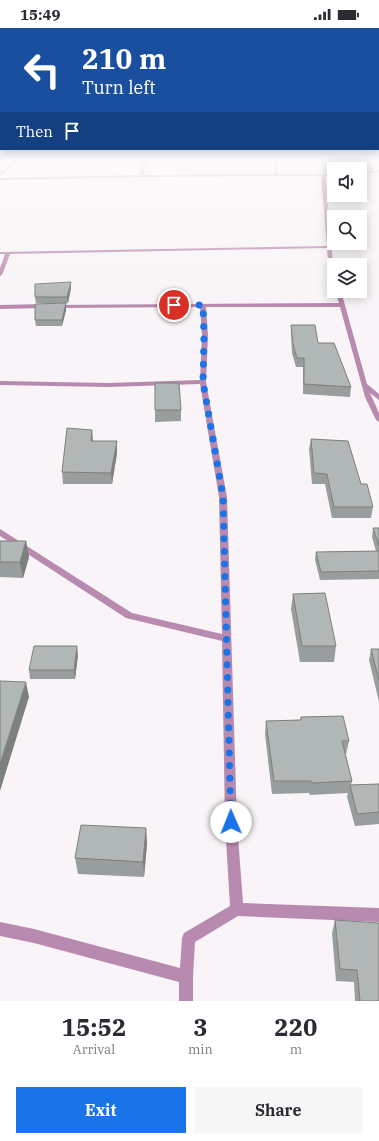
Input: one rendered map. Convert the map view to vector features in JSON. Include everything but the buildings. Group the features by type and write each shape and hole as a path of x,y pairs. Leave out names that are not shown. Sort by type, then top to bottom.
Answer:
{"street":[{"path":"326,206 327,218"},
{"path":"0,253 327,247"},
{"path":"0,276 8,253"},
{"path":"340,298 364,385 379,420"},
{"path":"203,305 203,382 223,497 231,822 237,908"},
{"path":"0,307 341,305"},
{"path":"0,382 108,384 203,382"},
{"path":"364,385 379,398"},
{"path":"0,532 130,616 227,638"},
{"path":"186,1001 186,977 190,938 237,908 379,916"},
{"path":"0,929 34,936 186,977"}],"route":[{"path":"174,305 203,305 203,382 208,401 223,497 231,822"}]}
